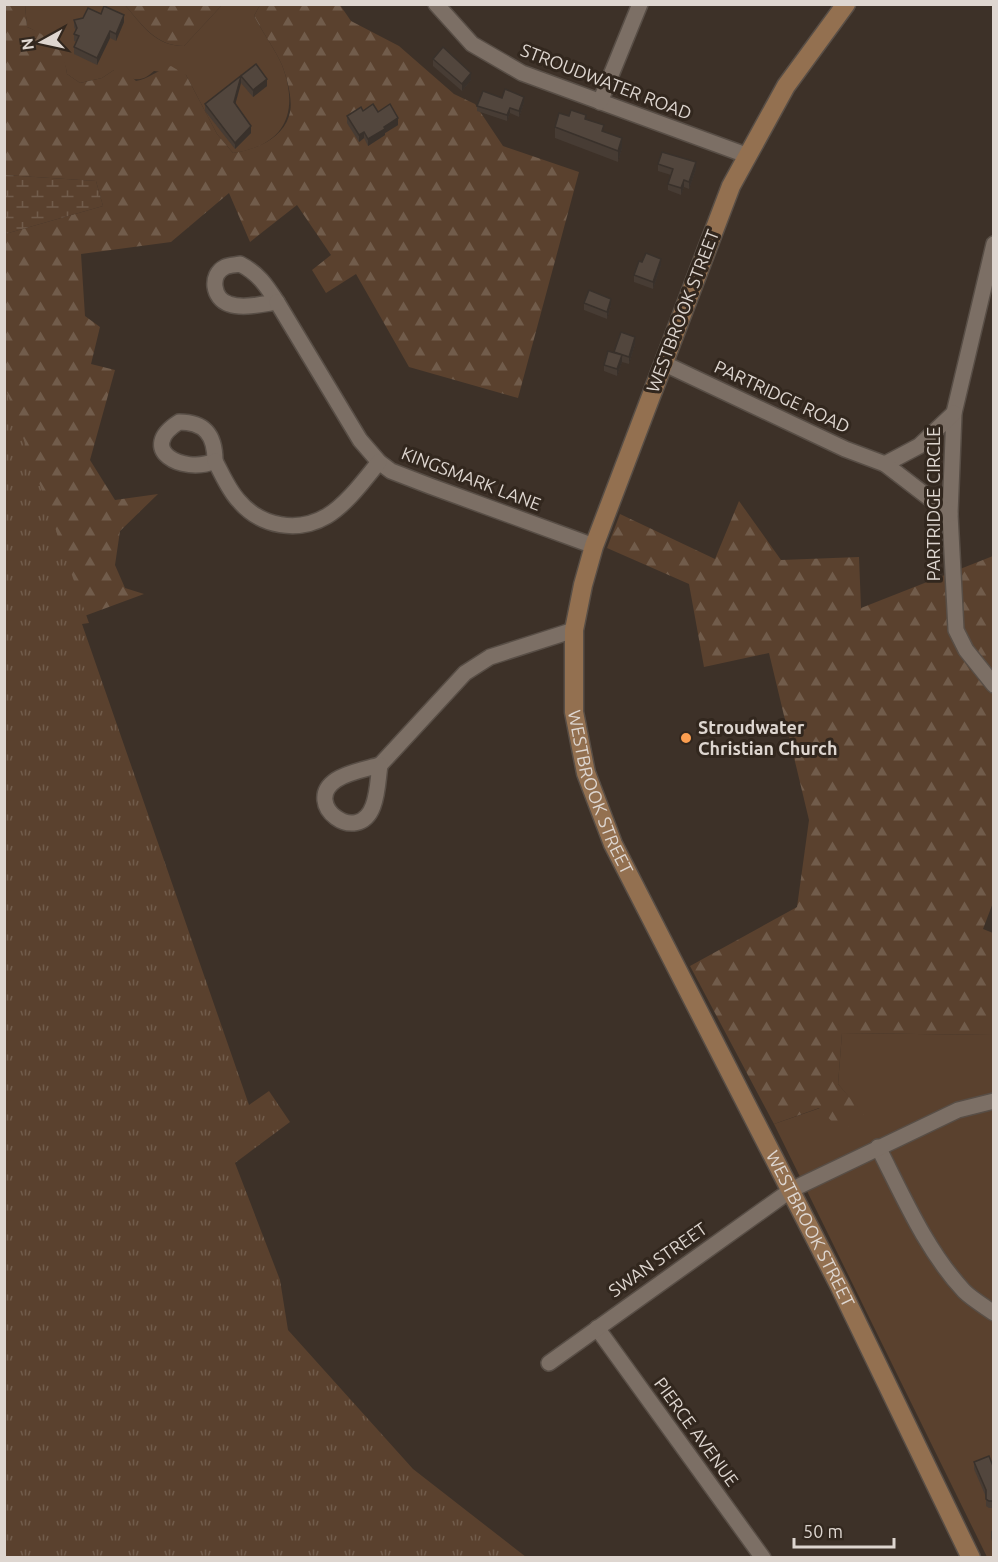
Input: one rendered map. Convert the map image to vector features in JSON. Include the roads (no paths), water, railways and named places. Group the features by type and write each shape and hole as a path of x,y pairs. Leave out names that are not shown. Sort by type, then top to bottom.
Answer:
{"main road":[{"name":"WESTBROOK STREET","path":"846,4 786,86 731,186 594,546 574,630 574,712 586,773 596,804 628,876 791,1190 971,1557"}],"street":[{"name":"STROUDWATER ROAD","path":"436,4 472,44 496,59 549,84 746,155"},
{"path":"600,102 640,4"},
{"name":"PARTRIDGE CIRCLE","path":"993,244 954,413 950,514 956,630 966,650 993,685"},
{"name":"KINGSMARK LANE","path":"277,302 360,440 379,462 391,471 421,483 594,546"},
{"name":"PARTRIDGE ROAD","path":"663,363 845,449 885,464 950,514"},
{"path":"885,464 919,446 954,413"},
{"path":"216,461 237,500 251,513 278,525 295,526 328,515 379,462"},
{"path":"380,765 465,673 490,657 574,630"},
{"name":"SWAN STREET","path":"549,1363 791,1190 958,1110 993,1101"},
{"path":"878,1147 913,1215 942,1263 965,1292 993,1313"},
{"name":"PIERCE AVENUE","path":"597,1328 763,1557"}],"place":[{"name":"Stroudwater Christian Church","path":"686,738"}]}
